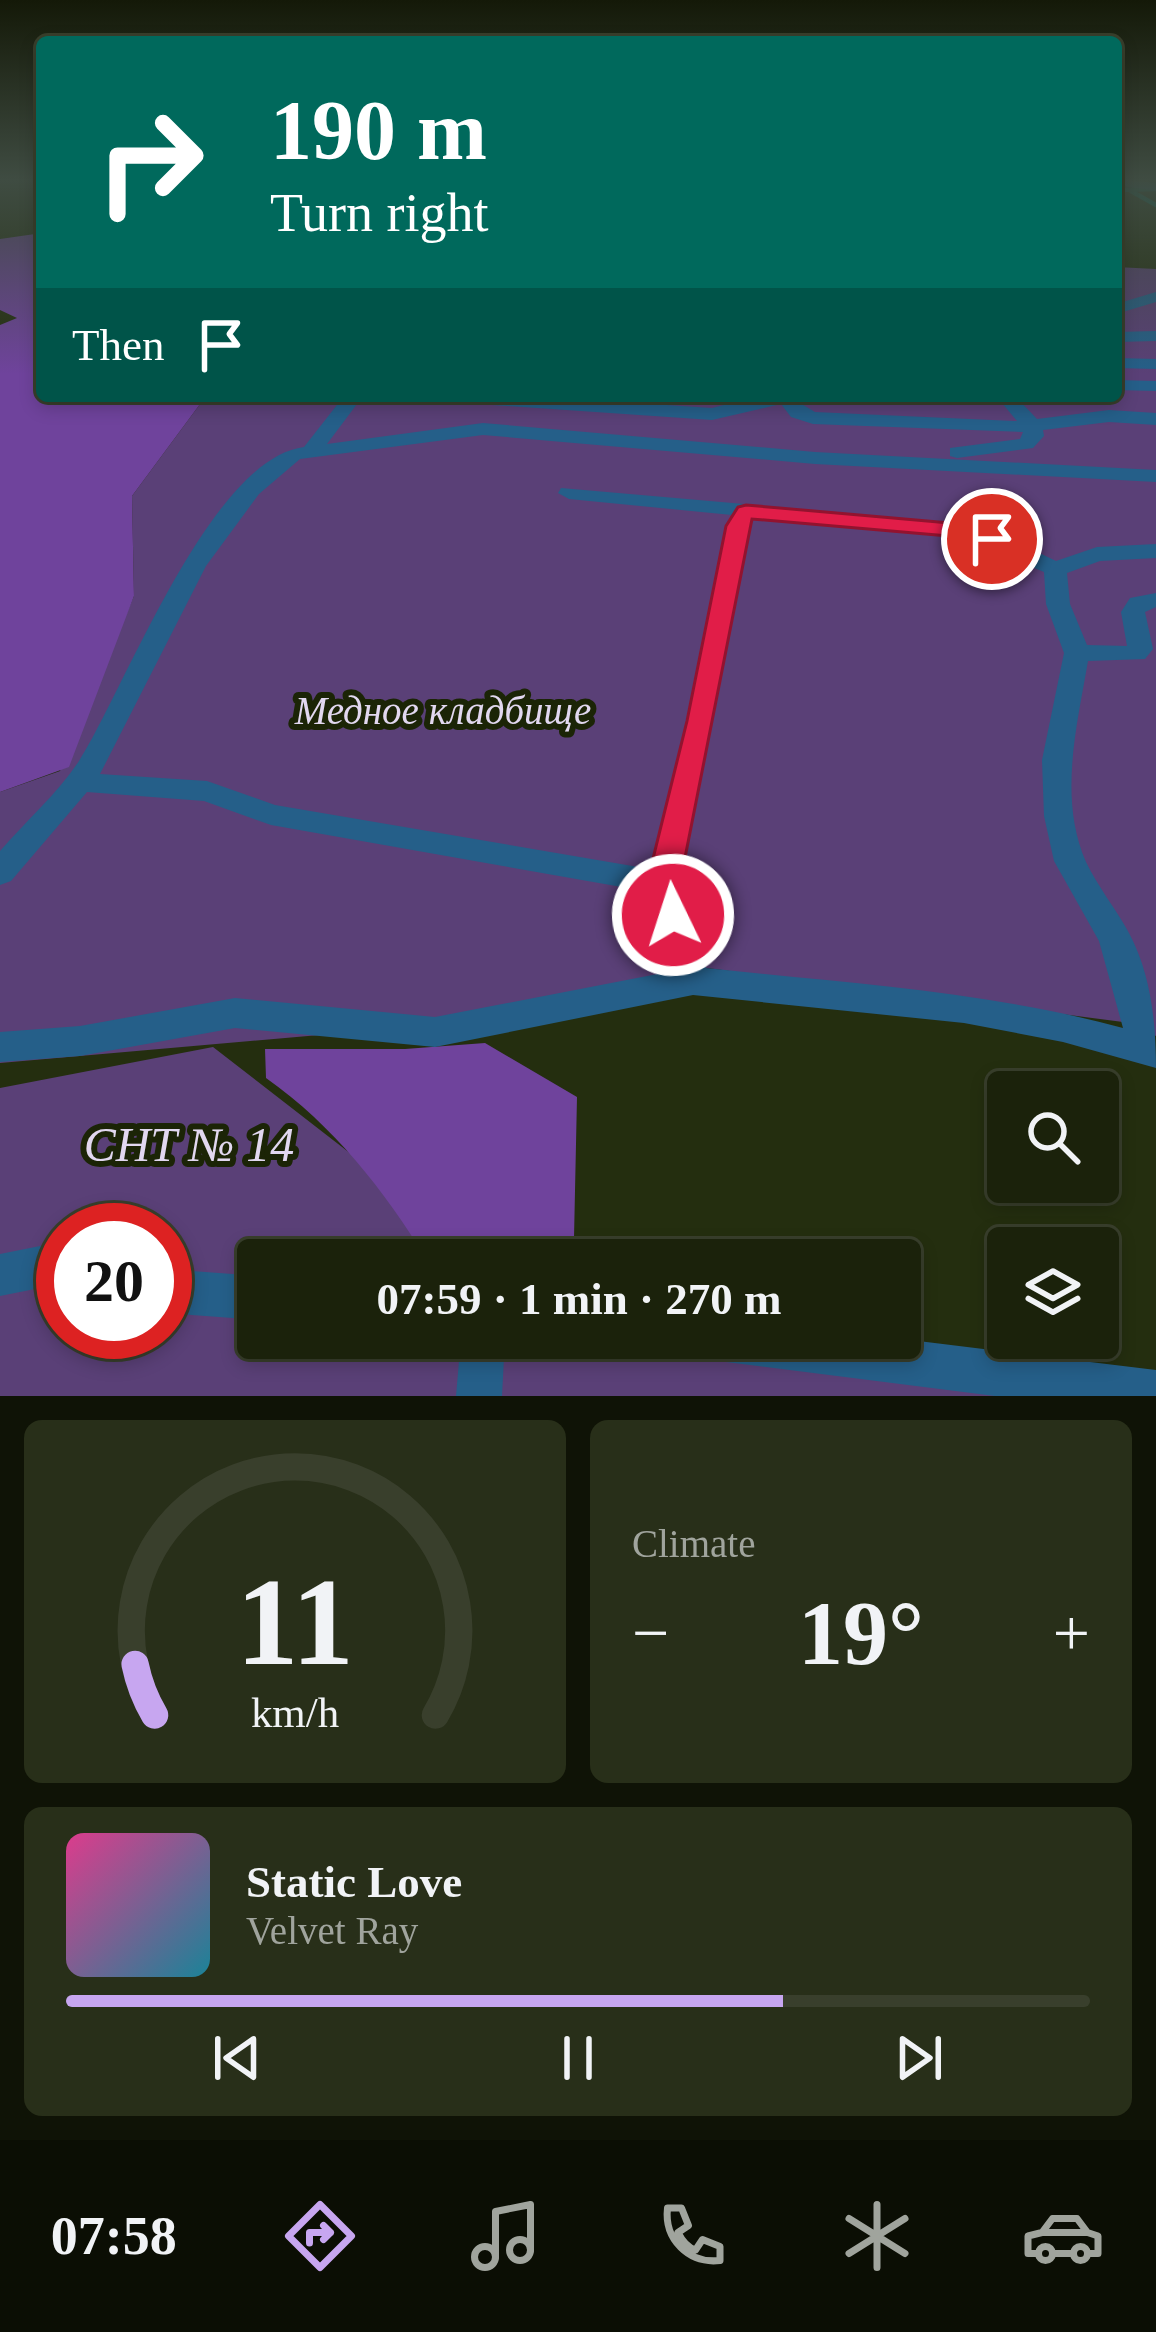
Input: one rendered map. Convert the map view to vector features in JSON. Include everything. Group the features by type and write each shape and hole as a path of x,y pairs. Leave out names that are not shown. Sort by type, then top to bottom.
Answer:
{"street":[{"path":"1122,307 1156,297"},
{"path":"1122,337 1156,336"},
{"path":"1122,363 1156,364"},
{"path":"1122,385 1156,386"},
{"path":"313,448 349,402"},
{"path":"536,402 712,414 758,402"},
{"path":"789,402 798,413 813,418 1032,425 1108,416 1156,419"},
{"path":"949,466 949,453 1026,443 1034,436 1032,425 1011,402"},
{"path":"0,873 79,782 122,710 151,642 207,551 273,467 313,448 483,429 949,466 1156,476"},
{"path":"569,493 961,530 1055,569 1096,554 1156,551"},
{"path":"693,981 664,883 701,721 737,526 746,512"},
{"path":"1055,569 1058,604 1077,653 1056,760 1059,816 1070,861 1116,940 1152,1052"},
{"path":"1077,653 1136,654 1140,649 1132,612 1139,603 1156,600"},
{"path":"79,782 207,791 271,815 664,883"},
{"path":"0,1047 80,1041 235,1012 435,1032 693,981 964,1009 1063,1027 1152,1052"},
{"path":"0,1275 36,1268"},
{"path":"192,1294 237,1297"},
{"path":"479,1396 482,1359"},
{"path":"880,1359 1156,1393"}],"green space":[{"name":"Медное кладбище","path":"1122,267 1156,269 1156,1036 1123,1022 707,968 593,1011 0,1063 0,792 60,771 134,596 132,496 202,402 1122,402"},
{"name":"СНТ № 14","path":"213,1047 391,1185 424,1239 237,1239 237,1359 921,1359 921,1345 987,1353 987,1359 1033,1359 1156,1374 1156,1396 0,1396 0,1088"}],"shaded area":[{"path":"0,244 36,244 36,402 202,402 132,496 134,596 69,767 0,792 0,325 17,318 0,310"},
{"path":"485,1043 577,1097 574,1239 413,1239 356,1161 314,1117 266,1078 265,1049 405,1049"}],"route":[{"path":"673,915 664,883 701,721 737,526 746,512 961,530 992,539"}]}
